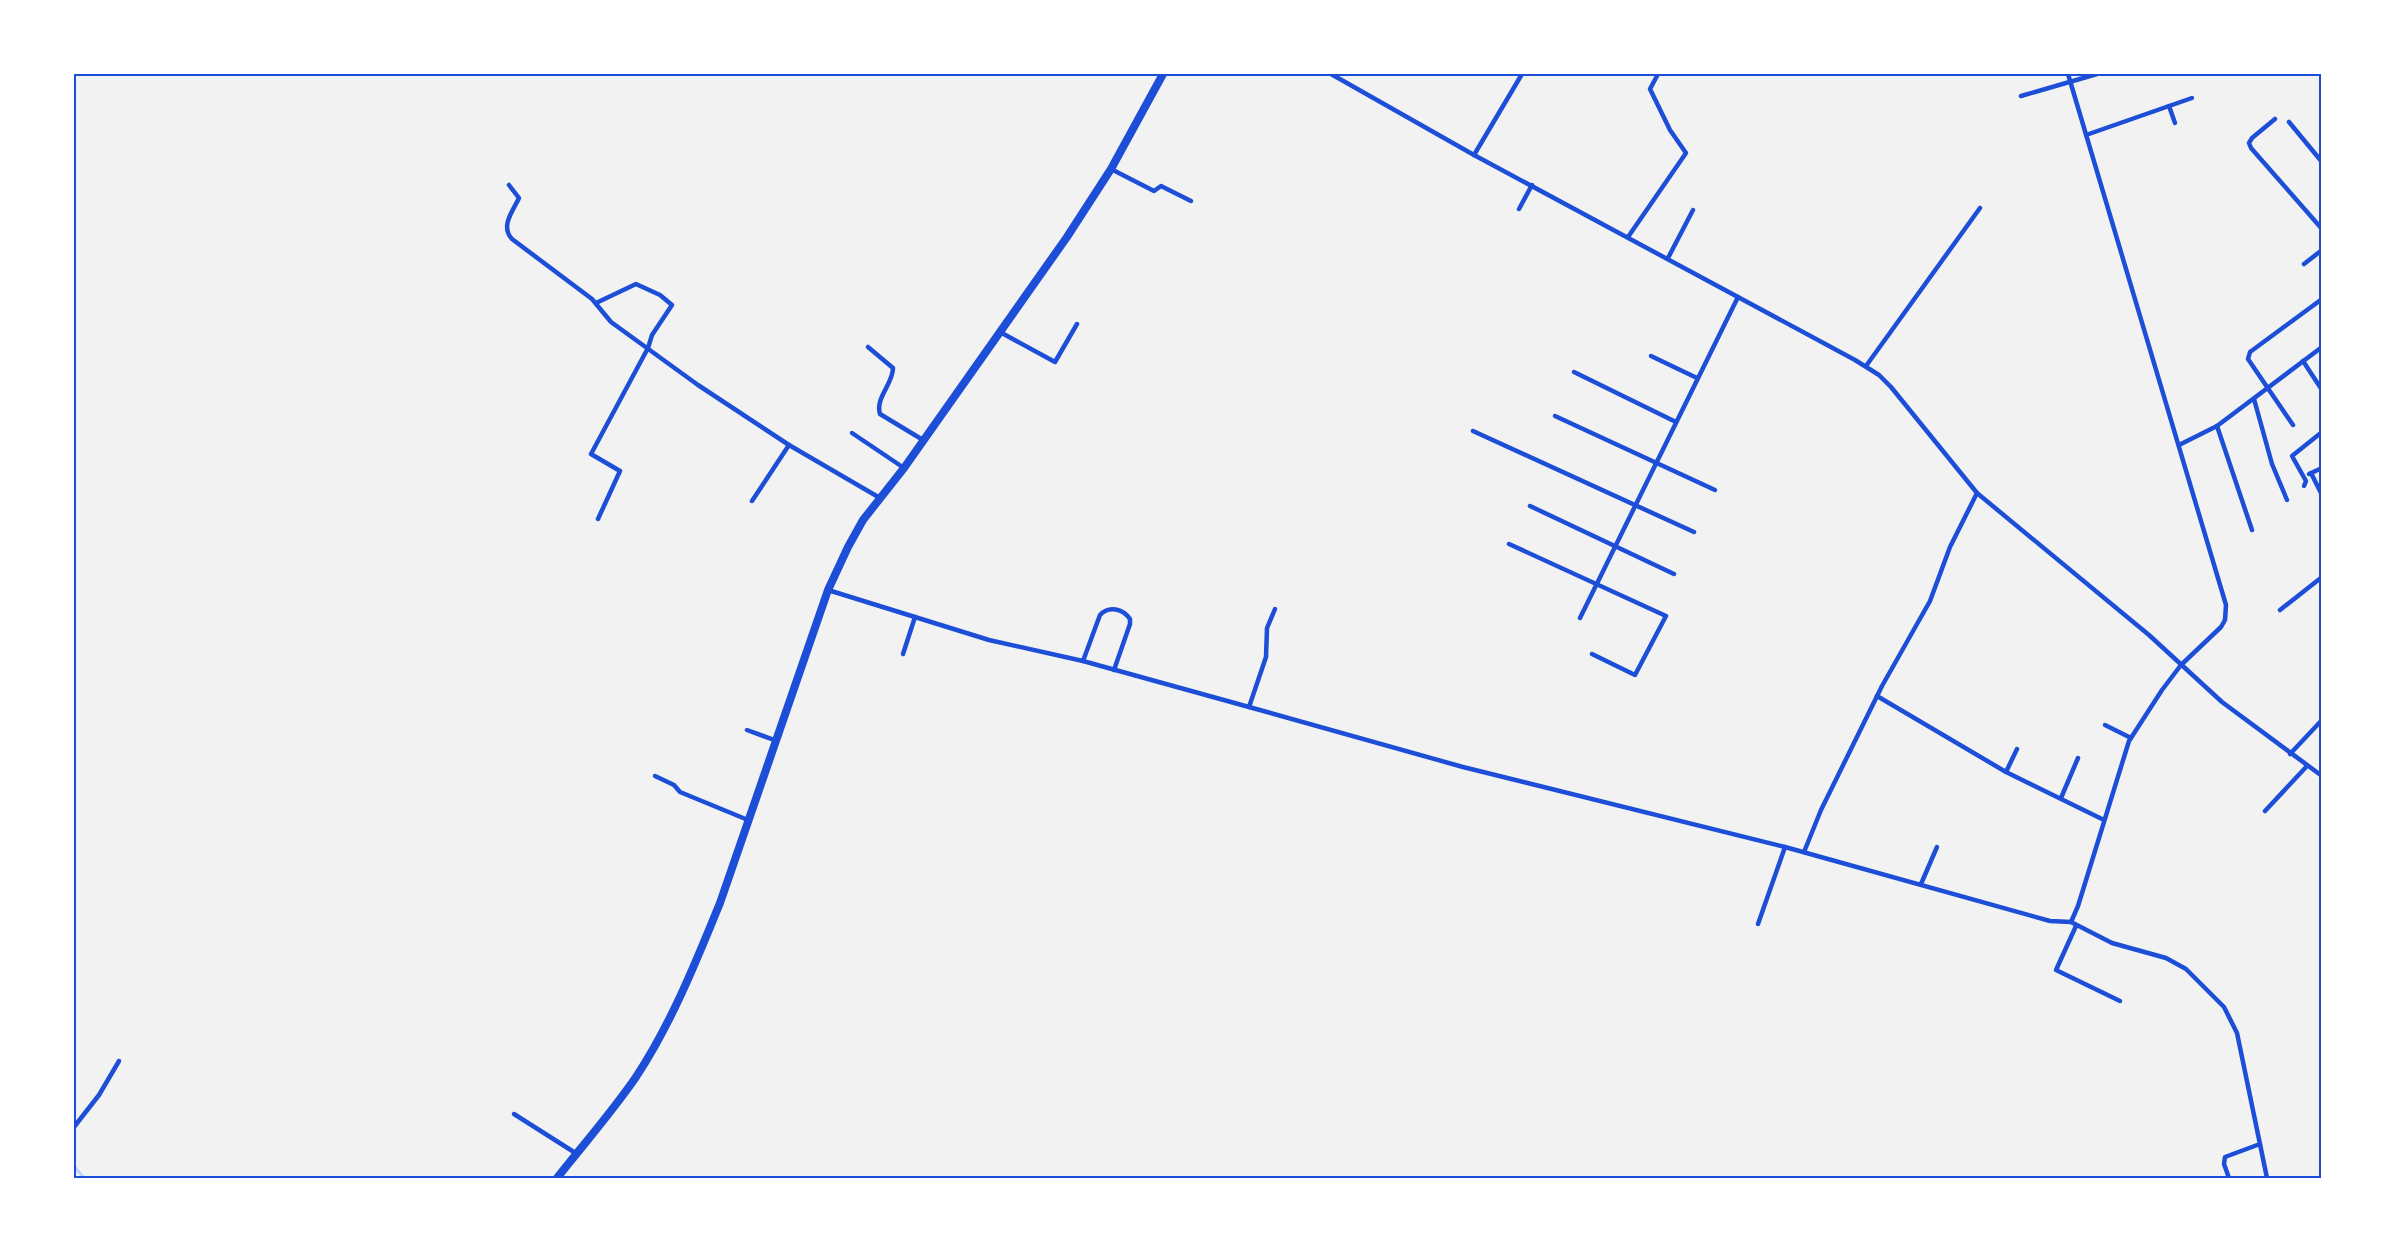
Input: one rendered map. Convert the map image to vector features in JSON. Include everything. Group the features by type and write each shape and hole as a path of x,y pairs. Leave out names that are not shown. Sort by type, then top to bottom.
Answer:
{"main road":[{"path":"557,1179 637,1076 673,1009 720,903 828,590 859,528 1067,237 1110,169 1163,74"}],"street":[{"path":"1331,74 1474,155 1668,258 1879,375 1904,401 1977,493 2141,628 2222,702 2322,776"},
{"path":"1474,155 1522,74"},
{"path":"1628,237 1686,153 1670,130 1650,89 1658,74"},
{"path":"2068,74 2182,444 2226,604 2225,620 2221,627 2181,666 2162,690 2131,738 2074,924 2056,970 2120,1001"},
{"path":"2021,96 2097,74"},
{"path":"2088,135 2192,98"},
{"path":"2169,106 2175,123"},
{"path":"2276,118 2252,138 2249,143 2251,148 2322,229"},
{"path":"2289,122 2322,162"},
{"path":"1110,169 1154,191 1161,186 1191,201"},
{"path":"509,185 519,198 510,215 508,235 596,303 611,322 698,385 789,445 880,498"},
{"path":"1519,209 1532,185"},
{"path":"1866,366 1980,208"},
{"path":"1668,258 1693,210"},
{"path":"2304,264 2322,250"},
{"path":"596,303 636,284 648,288 671,302 671,307 652,335 648,348 591,454 620,471 598,519"},
{"path":"1580,618 1738,297"},
{"path":"2293,425 2247,355 2322,298"},
{"path":"1000,332 1055,362 1077,324"},
{"path":"868,347 892,368 891,378 879,404 879,414 923,440"},
{"path":"2182,444 2217,426 2322,347"},
{"path":"1651,356 1697,378"},
{"path":"2303,361 2322,390"},
{"path":"1574,372 1676,422"},
{"path":"2254,399 2272,464 2287,500"},
{"path":"1555,416 1715,490"},
{"path":"2217,426 2252,530"},
{"path":"1473,431 1694,532"},
{"path":"2304,486 2306,483 2304,477 2292,456 2322,432"},
{"path":"852,434 904,468"},
{"path":"752,501 789,445"},
{"path":"2304,477 2322,468"},
{"path":"2311,474 2322,495"},
{"path":"1804,852 1821,810 1877,696 1930,601 1950,547 1977,493"},
{"path":"1530,506 1674,573"},
{"path":"1509,544 1666,616 1635,675 1592,654"},
{"path":"2280,610 2320,578 2322,585"},
{"path":"828,590 989,640 1083,661 1463,767 1785,847 2050,921 2074,924 2112,943 2166,958 2186,969 2224,1007 2237,1033 2267,1179"},
{"path":"1083,661 1100,615 1110,609 1123,612 1130,619 1130,624 1114,670"},
{"path":"1249,707 1264,665 1267,627 1275,609"},
{"path":"903,654 915,617"},
{"path":"1877,696 2006,772 2104,820"},
{"path":"2290,754 2322,720"},
{"path":"2106,725 2131,738"},
{"path":"747,730 777,741"},
{"path":"2006,772 2016,749"},
{"path":"2061,798 2078,758"},
{"path":"2265,811 2307,766"},
{"path":"655,776 675,786 680,792 748,820"},
{"path":"1758,924 1785,847"},
{"path":"1921,884 1937,847"},
{"path":"74,1127 99,1095 119,1060"},
{"path":"514,1114 577,1154"},
{"path":"2229,1179 2224,1164 2225,1157 2260,1144"}],"waterway":[{"path":"74,1166 84,1178"}]}
